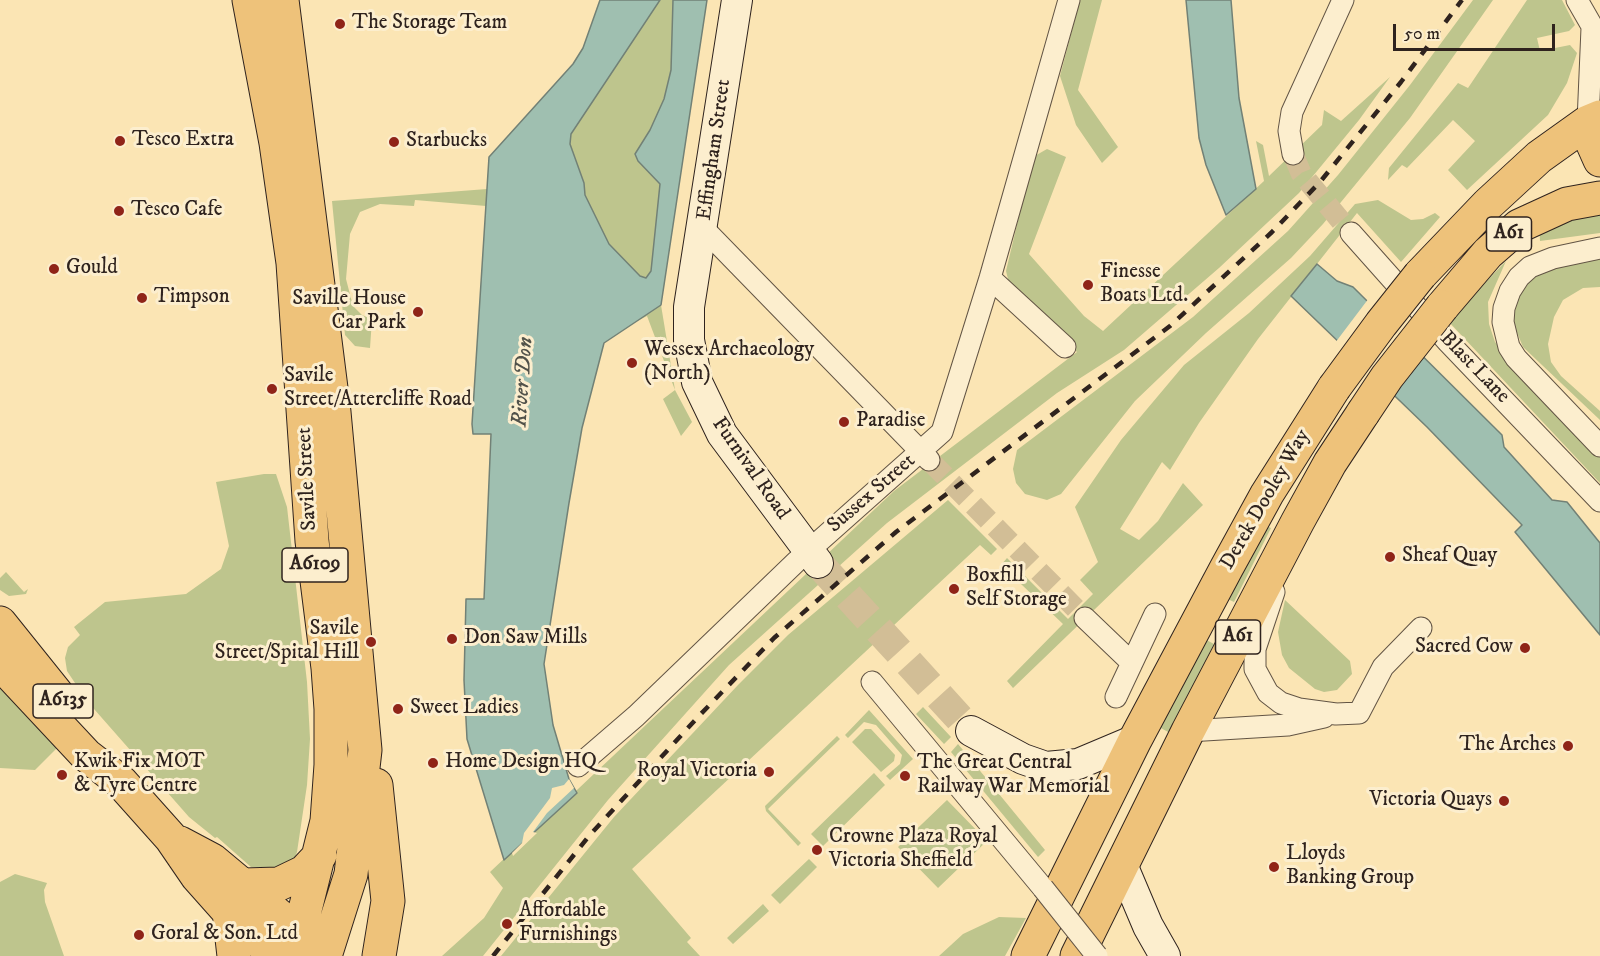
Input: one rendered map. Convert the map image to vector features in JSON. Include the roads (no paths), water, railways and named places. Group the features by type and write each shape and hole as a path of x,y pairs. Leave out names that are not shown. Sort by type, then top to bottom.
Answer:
{"main road":[{"name":"Savile Street","path":"249,0 276,143 293,263 312,541 328,668 330,790 320,855 294,945"},
{"name":"Savile Street","path":"282,0 334,412 365,750 351,874 327,955"},
{"name":"Effingham Street","path":"702,227 737,0"},
{"path":"1594,119 1592,142 1600,160"},
{"name":"Derek Dooley Way","path":"1028,956 1135,740 1267,494 1334,388 1380,324 1420,275 1507,186 1539,157 1594,119"},
{"name":"Derek Dooley Way","path":"1077,956 1123,867 1188,731 1298,521 1330,463 1387,377 1488,253 1519,226 1567,204 1600,198"},
{"name":"Furnival Road","path":"702,227 688,326 698,381 722,434 813,557"},
{"name":"A6135","path":"0,624 97,744 120,782"},
{"name":"A6135","path":"0,663 86,755 120,782 171,838 197,876 236,898 294,945 327,955"},
{"path":"971,731 1023,759 1046,767 1078,764 1135,740"},
{"path":"365,750 375,765 388,901 379,956"},
{"path":"236,898 279,884 304,872 320,855"},
{"path":"1123,867 1148,926 1165,956"},
{"path":"234,956 236,898"},
{"path":"236,898 275,956"}],"street":[{"name":"Sussex Street","path":"578,766 925,457 939,437 945,427 990,278 1069,0"},
{"path":"1293,154 1289,131 1292,112 1343,0"},
{"path":"1577,0 1596,34 1594,119"},
{"name":"Effingham Street","path":"702,227 925,457"},
{"name":"Blast Lane","path":"1351,233 1448,342 1600,501"},
{"path":"1600,248 1553,258 1530,267 1519,277 1510,291 1503,322 1509,347 1516,358 1600,446"},
{"path":"990,278 1065,347"},
{"path":"1298,521 1255,649 1255,669 1264,688 1281,703 1299,709 1336,714 1359,713 1383,667 1421,628"},
{"path":"1116,697 1155,614"},
{"path":"1084,618 1132,663"},
{"path":"872,682 1097,956"},
{"path":"1188,731 1288,725 1336,714"}],"water":[{"name":"River Don","path":"600,0 660,0 571,134 570,144 584,183 585,195 609,244 640,276 646,278 651,271 660,184 638,161 635,154 650,130 664,99 671,70 673,0 707,0 661,305 604,343 582,428 569,503 544,664 553,725 569,779 577,793 504,860 467,739 464,680 466,599 484,599 491,434 473,434 472,424 489,157 573,64 583,48"},
{"path":"1186,0 1231,0 1239,98 1256,189 1226,215 1206,165 1199,138"},
{"path":"1317,264 1337,281 1353,287 1502,435 1504,447 1552,500 1567,502 1600,543 1600,635 1515,532 1522,525 1427,427 1291,296"}],"tunnel":[{"path":"1293,154 1301,173 1351,233"},
{"path":"930,461 1085,618"},
{"path":"818,563 971,731"}],"railway":[{"path":"493,956 589,836 774,638 896,532 1170,326 1272,232 1320,182 1401,82 1462,0"}],"place":[{"name":"The Storage Team","path":"340,24"},
{"name":"Tesco Extra","path":"120,141"},
{"name":"Starbucks","path":"394,142"},
{"name":"Tesco Cafe","path":"119,211"},
{"name":"Gould","path":"54,269"},
{"name":"Finesse Boats Ltd.","path":"1088,285"},
{"name":"Timpson","path":"142,298"},
{"name":"Saville House Car Park","path":"418,312"},
{"name":"Wessex Archaeology (North)","path":"632,363"},
{"name":"Savile Street/Attercliffe Road","path":"272,389"},
{"name":"Paradise","path":"844,422"},
{"name":"Sheaf Quay","path":"1390,557"},
{"name":"Boxfill Self Storage","path":"954,589"},
{"name":"Don Saw Mills","path":"452,639"},
{"name":"Savile Street/Spital Hill","path":"371,642"},
{"name":"Sacred Cow","path":"1525,648"},
{"name":"Sweet Ladies","path":"398,709"},
{"name":"The Arches","path":"1568,746"},
{"name":"Home Design HQ","path":"433,763"},
{"name":"Royal Victoria","path":"769,772"},
{"name":"Kwik Fix MOT & Tyre Centre","path":"62,775"},
{"name":"The Great Central Railway War Memorial","path":"905,776"},
{"name":"Victoria Quays","path":"1504,801"},
{"name":"Crowne Plaza Royal Victoria Sheffield","path":"817,850"},
{"name":"Lloyds Banking Group","path":"1274,867"},
{"name":"Affordable Furnishings","path":"507,924"},
{"name":"Goral & Son. Ltd","path":"139,935"}]}
